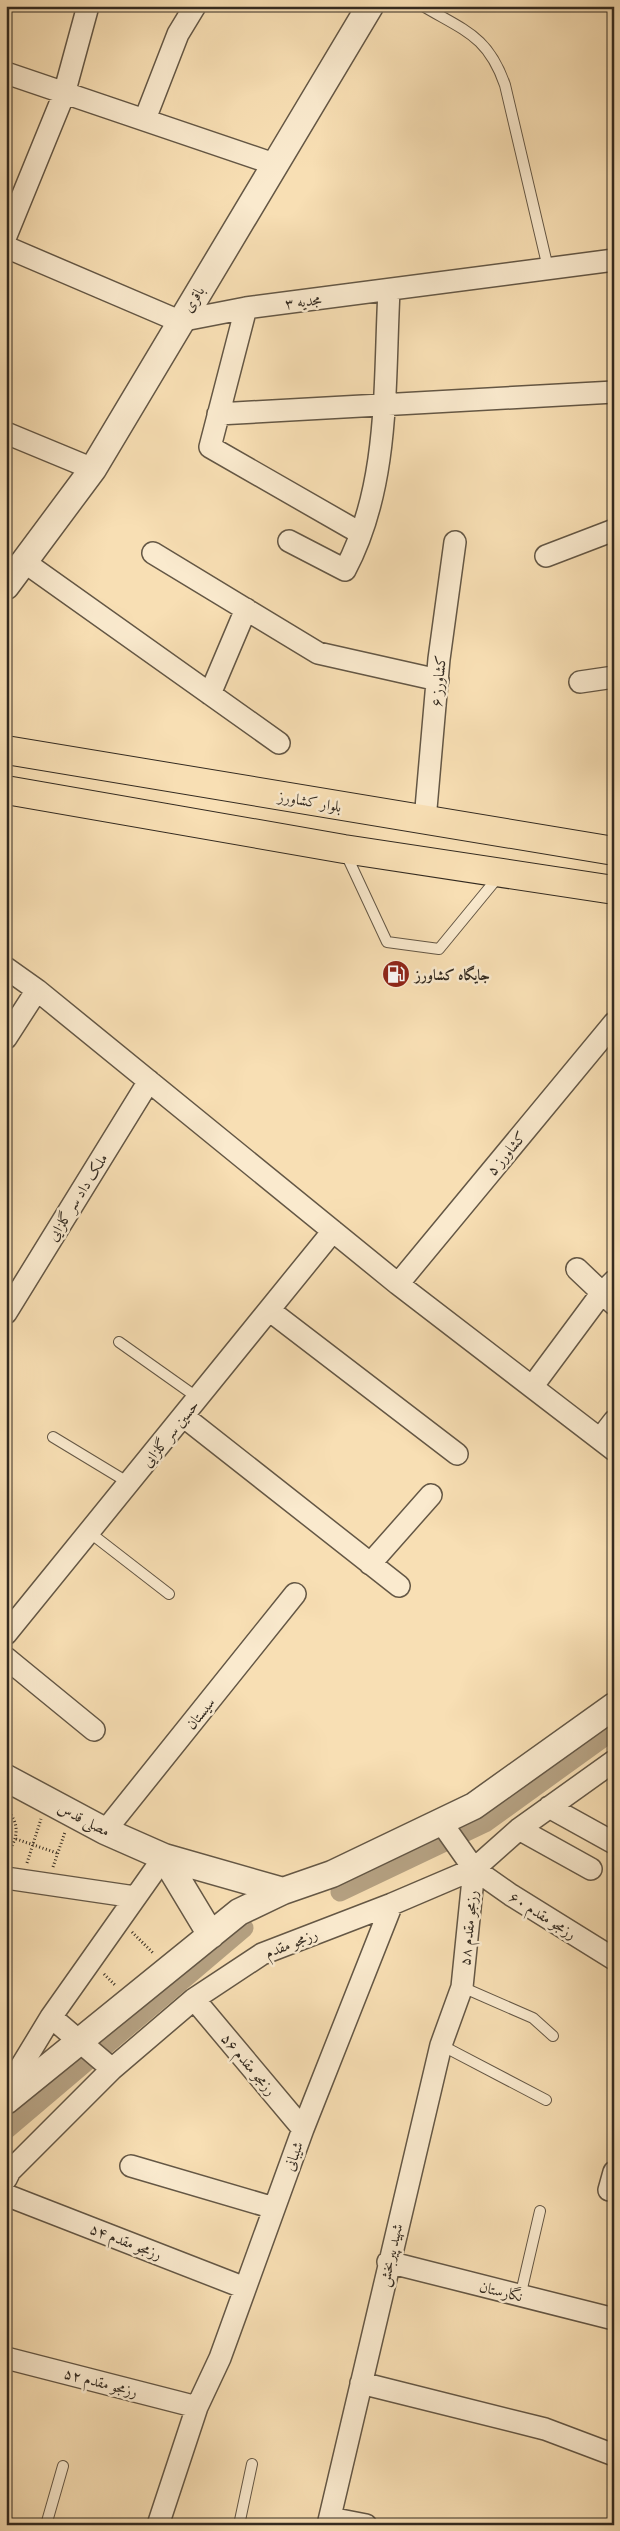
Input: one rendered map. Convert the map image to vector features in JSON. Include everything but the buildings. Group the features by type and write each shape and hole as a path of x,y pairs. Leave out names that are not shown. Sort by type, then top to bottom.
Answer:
{"main road":[{"name":"بلوار کشاورز","path":"6,750 613,851"},
{"path":"6,790 344,849 614,890"}],"street":[{"path":"6,236 64,94 88,6"},
{"path":"145,119 178,34 195,6"},
{"name":"باقری","path":"6,586 93,469 179,321 370,6"},
{"path":"6,73 274,164"},
{"path":"6,247 179,321"},
{"name":"مجدیه ۳","path":"179,321 246,308 389,291 614,260"},
{"path":"289,541 345,570 355,550 379,469 389,291"},
{"path":"246,308 210,447 360,533"},
{"path":"218,414 384,403 614,392"},
{"path":"6,433 93,469"},
{"path":"546,556 614,530"},
{"name":"کشاورز ۶","path":"425,820 438,680 456,542"},
{"path":"153,553 318,653 438,680"},
{"path":"23,561 279,743"},
{"path":"210,694 246,609"},
{"path":"580,682 614,677"},
{"path":"6,968 37,990 398,1284 607,1445 614,1421"},
{"path":"6,1038 37,990"},
{"name":"کشاورز ۵","path":"398,1284 614,1023"},
{"name":"ملک داد سر گلزایی","path":"6,1313 148,1081"},
{"name":"حسین سر گلزایی","path":"6,1634 333,1231"},
{"path":"532,1387 610,1293 577,1269"},
{"path":"269,1310 458,1454"},
{"path":"183,1416 399,1586"},
{"path":"370,1564 431,1495"},
{"name":"سیستان","path":"105,1831 295,1594"},
{"path":"6,1658 94,1730"},
{"path":"19,2074 79,2042 239,1912 283,1891 332,1874 444,1827 614,1706"},
{"name":"رزمجو مقدم","path":"6,2179 10,2172 111,2068 194,1999 262,1954 392,1904 469,1863 614,1761"},
{"name":"مصلی قدس","path":"6,1778 105,1831 164,1857 283,1891"},
{"path":"549,1807 614,1842"},
{"name":"رزمجو مقدم ۶۰","path":"444,1827 469,1863 511,1895 614,1959"},
{"path":"519,1829 591,1869"},
{"path":"6,2101 51,2017 164,1857 211,1935"},
{"name":"رزمجو مقدم ۵۸","path":"462,1987 469,1863"},
{"path":"15,1874 49,1884 135,1898"},
{"name":"شیبانی","path":"158,2525 197,2407 220,2358 303,2129 392,1904"},
{"name":"شهید پیربخش","path":"329,2521 388,2262 441,2044 462,1987"},
{"name":"رزمجو مقدم ۵۶","path":"194,1999 303,2129"},
{"path":"51,2017 111,2068"},
{"path":"131,2166 274,2208"},
{"name":"رزمجو مقدم ۵۴","path":"6,2195 245,2288"},
{"name":"نگارستان","path":"388,2262 520,2297 614,2319"},
{"name":"رزمجو مقدم ۵۲","path":"6,2358 197,2407"},
{"path":"360,2383 545,2429 614,2455"},
{"path":"329,2521 366,2525"}],"lane":[{"path":"423,6 480,40 497,61 505,85 548,268"},
{"path":"344,849 387,942 439,949 502,872"},
{"path":"119,1342 198,1398"},
{"path":"53,1437 129,1483"},
{"path":"89,1532 168,1594"},
{"path":"462,1987 533,2018 553,2036"},
{"path":"441,2044 546,2100"},
{"path":"520,2297 540,2211"},
{"path":"239,2525 252,2464"},
{"path":"46,2525 63,2466"}],"path":[{"path":"15,1874 34,1845 46,1799"},
{"path":"6,1810 15,1820 16,1839 6,1854"},
{"path":"49,1884 57,1853 72,1813"},
{"path":"16,1839 57,1853"},
{"path":"120,1920 169,1968"},
{"path":"91,1961 130,1999"}],"waterway":[{"path":"340,1892 485,1823 614,1730"},
{"path":"6,2130 244,1928"}],"place":[{"name":"جایگاه کشاورز","path":"396,974"}]}
